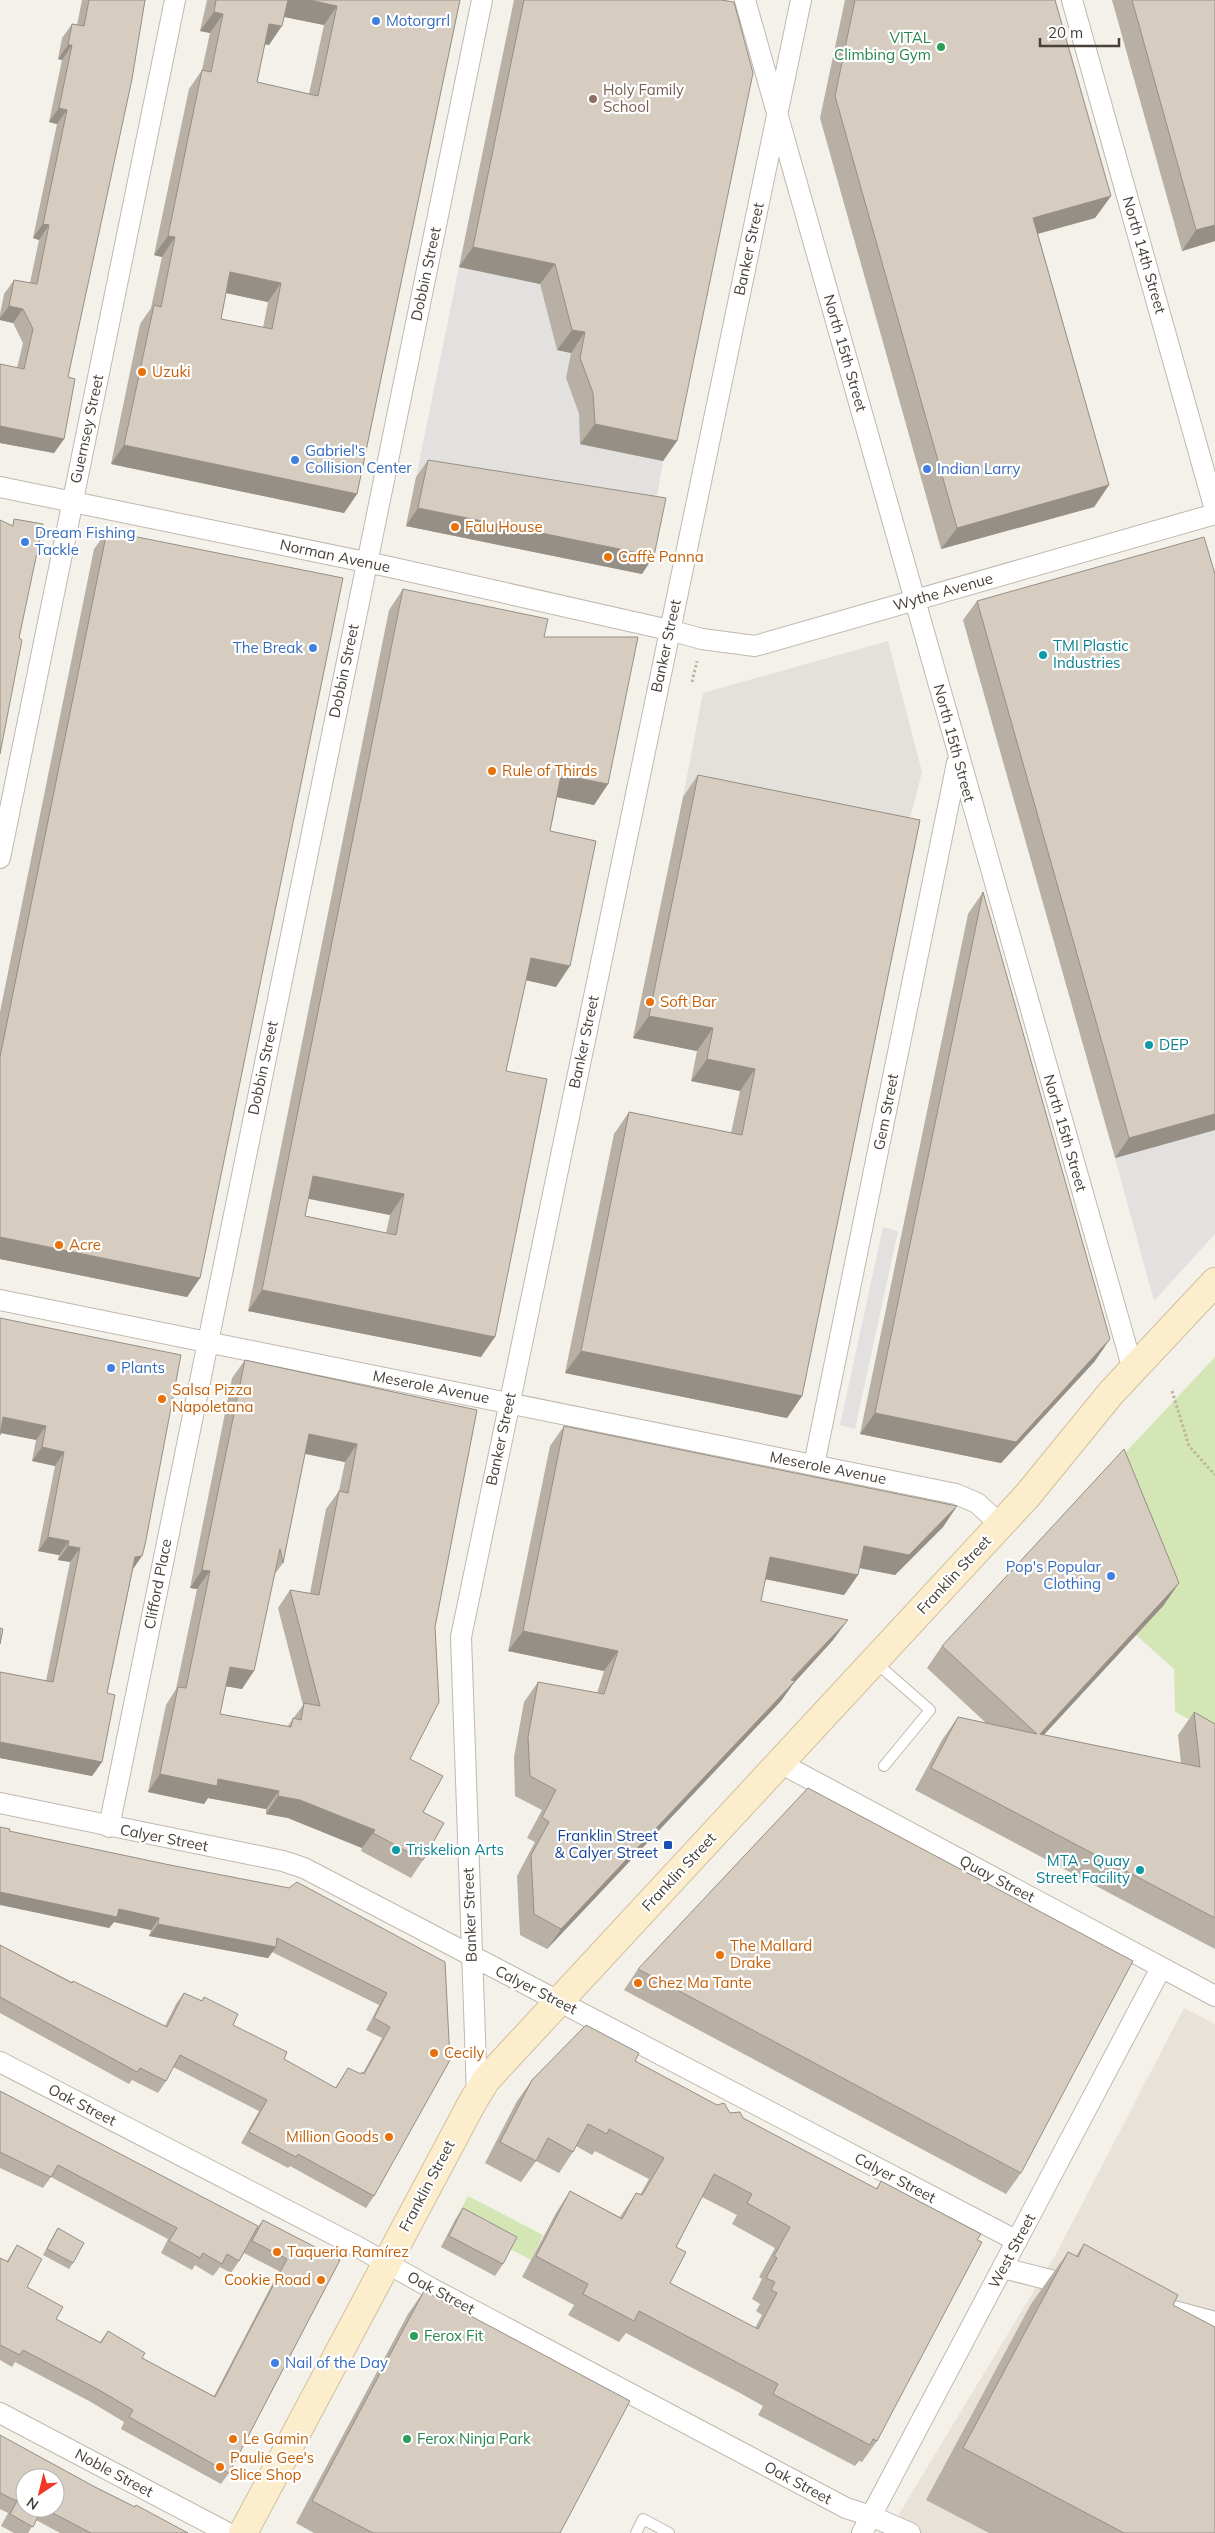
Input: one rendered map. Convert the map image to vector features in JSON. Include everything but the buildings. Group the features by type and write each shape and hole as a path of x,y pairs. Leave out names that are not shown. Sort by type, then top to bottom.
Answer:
{"main road":[{"name":"Franklin Street","path":"242,2533 477,2094 496,2069 1000,1524 1133,1370 1215,1282"}],"street":[{"name":"Guernsey Street","path":"0,858 175,0"},
{"name":"Dobbin Street","path":"208,1342 482,0"},
{"name":"North 15th Street","path":"744,0 1133,1370"},
{"name":"Banker Street","path":"477,2094 461,1643 509,1403 801,0"},
{"name":"North 14th Street","path":"1072,0 1215,510"},
{"name":"Norman Avenue","path":"0,487 366,562 669,630"},
{"name":"Wythe Avenue","path":"669,630 702,639 755,646 1215,514"},
{"name":"Gem Street","path":"814,1465 958,758"},
{"name":"Meserole Avenue","path":"0,1300 956,1494 977,1503 1000,1524"},
{"name":"Clifford Place","path":"109,1827 208,1342"},
{"name":"Quay Street","path":"780,1763 1215,1996"},
{"name":"Calyer Street","path":"0,1803 294,1864 1017,2242"},
{"name":"West Street","path":"867,2524 1161,1968"},
{"name":"Oak Street","path":"0,2062 386,2263 846,2508 867,2524 910,2533"},
{"path":"1003,2268 1093,2291"},
{"path":"1149,2305 1215,2322"},
{"name":"Noble Street","path":"0,2413 228,2533"}],"lane":[{"path":"874,1661 930,1710 884,1766"},
{"path":"636,2533 643,2519 669,2533"}],"path":[{"path":"692,682 698,656"},
{"path":"686,669 695,668"},
{"path":"1172,1391 1189,1446 1215,1475"}],"shaded area":[{"path":"459,267 540,284 557,350 571,353 566,379 579,414 581,444 663,461 654,515 416,477"},
{"path":"888,641 922,772 904,842 683,797 703,693"},
{"path":"1215,1130 1215,1234 1154,1301 1115,1158"},
{"path":"883,1227 898,1231 855,1429 840,1425"},
{"path":"1184,2008 1215,2024 1215,2533 906,2533 899,2514 1056,2254"}],"green space":[{"path":"1215,1357 1215,1733 1175,1712 1174,1669 1136,1635 1163,1606 1108,1471"},
{"path":"468,2196 543,2235 531,2260 455,2220"}],"place":[{"name":"Motorgrrl","path":"376,21"},
{"name":"VITAL Climbing Gym","path":"941,47"},
{"name":"Holy Family School","path":"593,99"},
{"name":"Uzuki","path":"142,372"},
{"name":"Gabriel's Collision Center","path":"295,460"},
{"name":"Indian Larry","path":"927,469"},
{"name":"Falu House","path":"455,527"},
{"name":"Dream Fishing Tackle","path":"25,542"},
{"name":"Caffè Panna","path":"608,557"},
{"name":"The Break","path":"313,648"},
{"name":"TMI Plastic Industries","path":"1043,655"},
{"name":"Rule of Thirds","path":"492,771"},
{"name":"Soft Bar","path":"650,1002"},
{"name":"DEP","path":"1149,1045"},
{"name":"Acre","path":"59,1245"},
{"name":"Plants","path":"111,1368"},
{"name":"Salsa Pizza Napoletana","path":"162,1399"},
{"name":"Pop's Popular Clothing","path":"1111,1576"},
{"name":"Franklin Street & Calyer Street","path":"668,1845"},
{"name":"Triskelion Arts","path":"396,1850"},
{"name":"MTA - Quay Street Facility","path":"1140,1870"},
{"name":"The Mallard Drake","path":"720,1955"},
{"name":"Chez Ma Tante","path":"638,1983"},
{"name":"Cecily","path":"434,2053"},
{"name":"Million Goods","path":"389,2137"},
{"name":"Taqueria Ramírez","path":"277,2252"},
{"name":"Cookie Road","path":"321,2280"},
{"name":"Ferox Fit","path":"414,2336"},
{"name":"Nail of the Day","path":"275,2363"},
{"name":"Le Gamin","path":"233,2439"},
{"name":"Ferox Ninja Park","path":"407,2439"},
{"name":"Paulie Gee's Slice Shop","path":"220,2467"}]}
